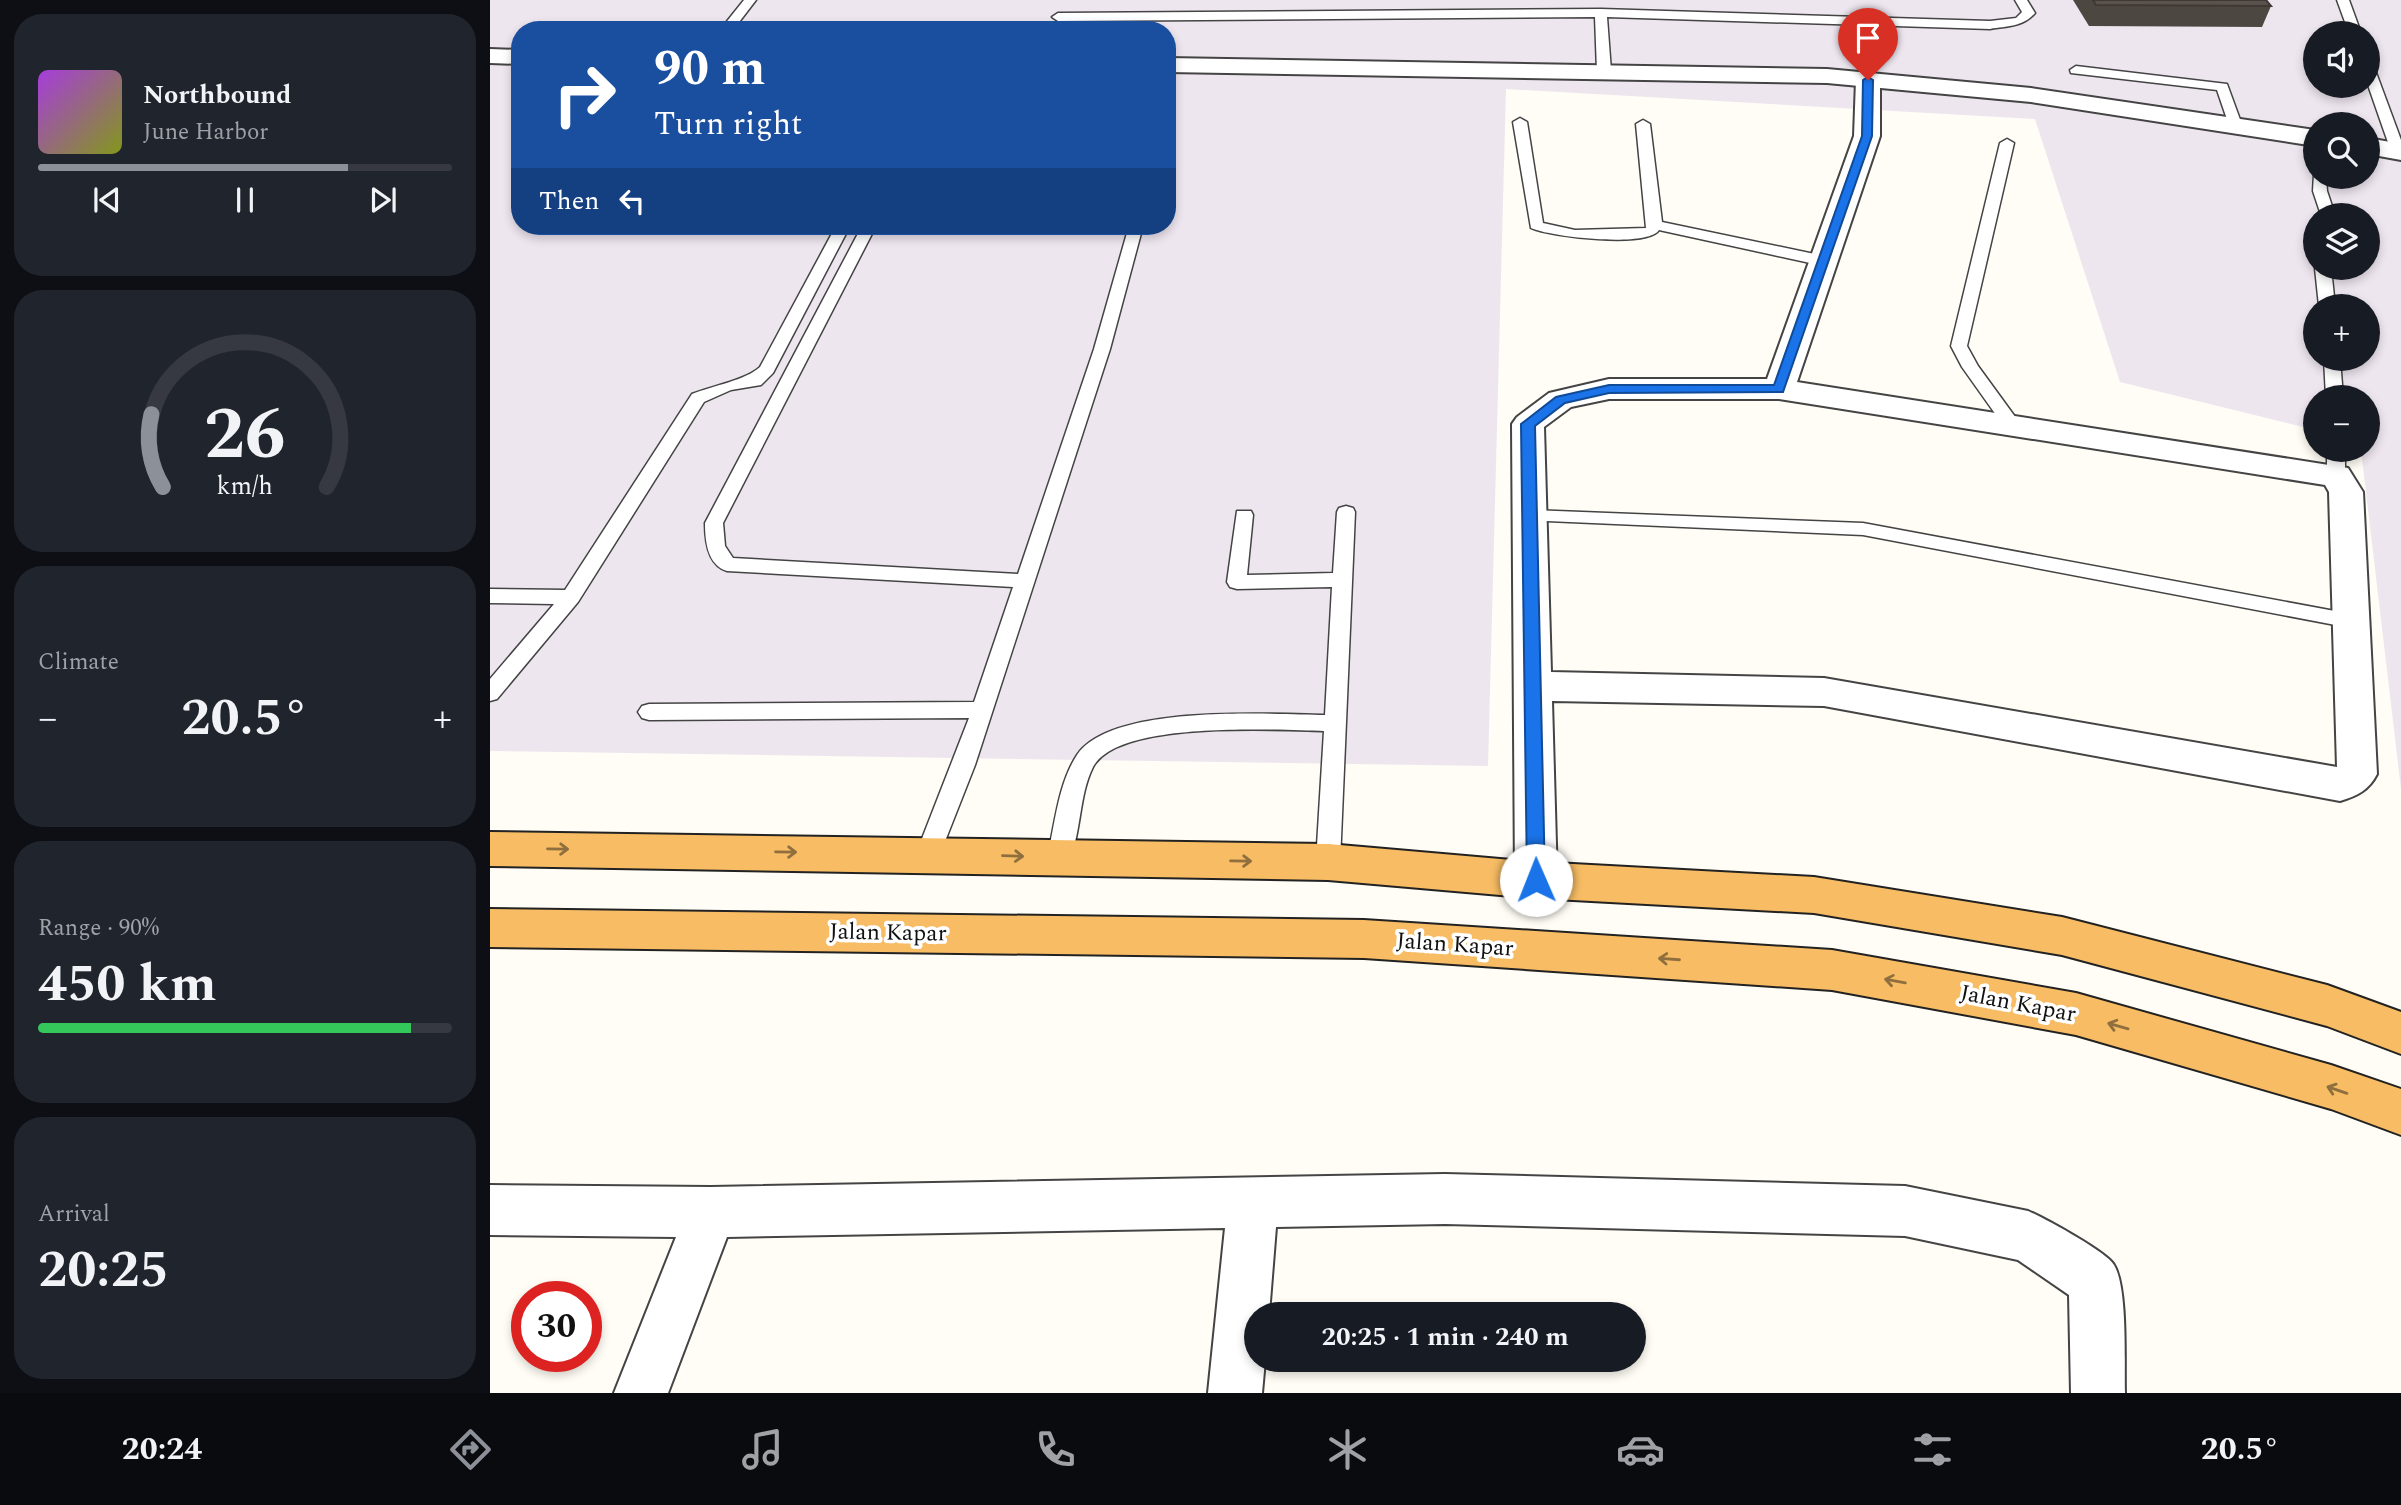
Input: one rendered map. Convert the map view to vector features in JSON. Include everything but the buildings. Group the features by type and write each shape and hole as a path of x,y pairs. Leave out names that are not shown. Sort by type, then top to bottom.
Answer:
{"highway":[{"path":"490,849 936,837 1059,858 1328,862 1536,880 1814,895 2062,936 2327,1006 2401,1033"},
{"name":"Jalan Kapar","path":"490,928 1364,939 1832,970 2076,1014 2332,1087 2401,1112"}],"street":[{"path":"490,57 511,57"},
{"path":"1176,65 1827,76 2031,95 2303,136"},
{"path":"1779,389 1867,136 1868,80"},
{"path":"2380,148 2400,152"},
{"path":"1534,686 1824,692 2340,785 2357,774 2346,492 2336,463 2012,425 1779,389 1609,389 1560,400 1528,424 1536,880"},
{"path":"490,1210 711,1212 1445,1199 1905,1211 2028,1237 2095,1281 2098,1393"},
{"path":"1235,1393 1253,1202"},
{"path":"641,1393 711,1212"}],"lane":[{"path":"733,21 750,0"},
{"path":"1058,17 1541,7 1601,13 1990,25 2020,21 2029,13 2021,0"},
{"path":"2343,0 2351,21"},
{"path":"1601,13 1604,71"},
{"path":"2076,70 2222,87 2235,125"},
{"path":"2379,98 2400,152"},
{"path":"1520,122 1536,225 1548,232 1651,232 1655,225 1643,124"},
{"path":"2007,142 1959,346 1970,367 2012,425"},
{"path":"1655,225 1824,261"},
{"path":"490,693 572,597 698,398 727,386 755,381 767,369 838,235"},
{"path":"864,235 714,523 715,547 727,564 1024,581"},
{"path":"936,837 964,765 1102,349 1134,235"},
{"path":"1328,862 1346,512"},
{"path":"1244,515 1237,582 1343,580"},
{"path":"1531,516 1863,529 2351,621"},
{"path":"490,596 572,597"},
{"path":"649,712 981,710"},
{"path":"1059,858 1069,812 1087,757 1117,735 1166,724 1336,723"}],"shaded area":[{"path":"490,0 2401,0 2401,789 2362,462 2380,462 2380,385 2303,385 2303,427 2120,382 2035,119 1506,89 1488,766 490,751"}],"route":[{"path":"1536,880 1528,424 1560,400 1609,389 1779,389 1867,136 1868,80"}]}
